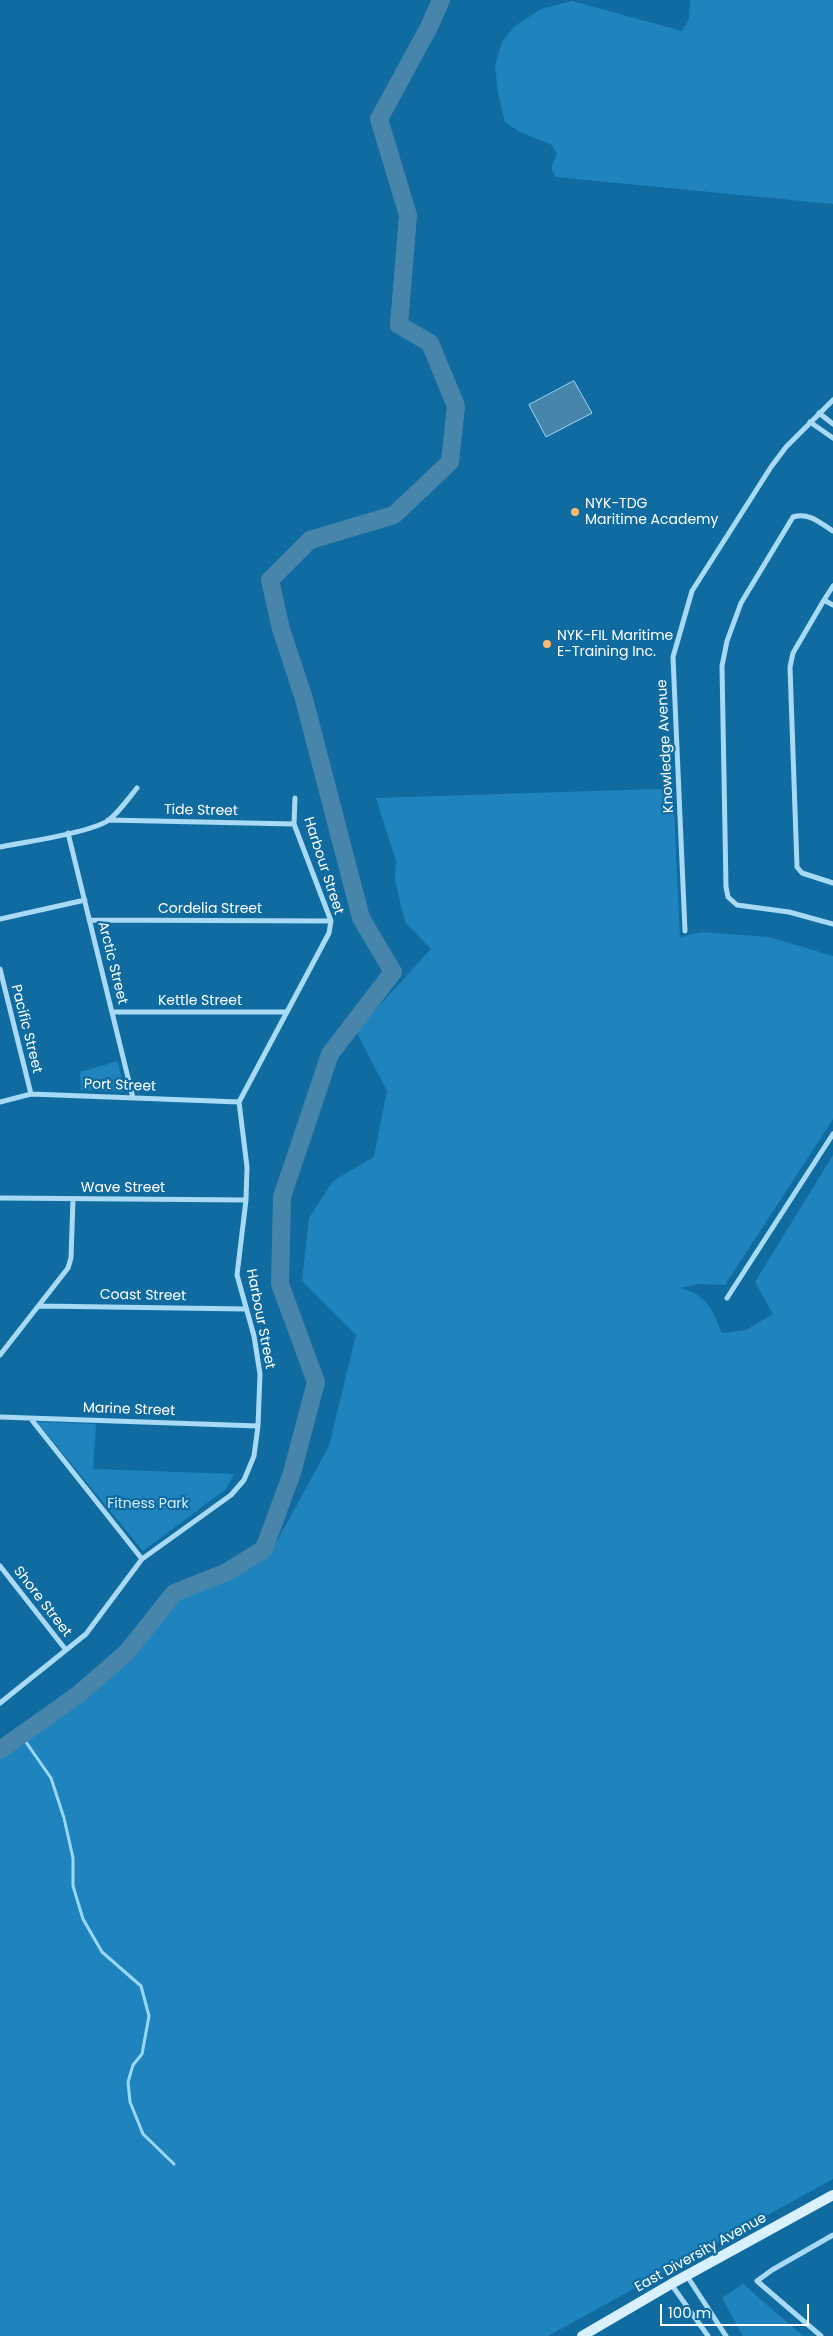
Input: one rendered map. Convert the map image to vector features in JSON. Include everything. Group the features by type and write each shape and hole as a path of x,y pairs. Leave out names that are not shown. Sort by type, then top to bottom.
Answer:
{"street":[{"name":"Knowledge Avenue","path":"685,931 673,657 692,591 770,467 810,422 833,400"},
{"path":"819,413 833,424"},
{"path":"810,422 833,438"},
{"path":"833,531 810,517 801,515 793,517 741,603 727,641 722,666 726,887 728,897 737,905 789,912 833,924"},
{"path":"833,586 793,653 790,667 797,867 802,873 833,882"},
{"path":"824,600 833,605"},
{"path":"0,847 68,833 108,820 123,806 137,788"},
{"name":"Harbour Street","path":"0,1703 86,1634 142,1560 231,1495 244,1480 254,1456 258,1426 260,1374 254,1336 237,1276 246,1200 246,1150 239,1102 329,933 331,921 294,824 295,798"},
{"name":"Tide Street","path":"108,820 294,824"},
{"name":"Arctic Street","path":"68,833 133,1098"},
{"path":"0,919 84,900"},
{"name":"Cordelia Street","path":"89,920 331,921"},
{"name":"Pacific Street","path":"0,969 31,1094"},
{"name":"Kettle Street","path":"112,1012 287,1012"},
{"name":"Port Street","path":"0,1102 31,1094 239,1102"},
{"path":"728,1298 833,1134"},
{"name":"Wave Street","path":"0,1198 246,1200"},
{"path":"0,1355 68,1268 71,1258 73,1199"},
{"name":"Coast Street","path":"38,1306 246,1309"},
{"name":"Marine Street","path":"0,1418 258,1426"},
{"path":"31,1418 142,1560"},
{"name":"Shore Street","path":"0,1566 66,1650"},
{"name":"East Diversity Avenue","path":"582,2336 671,2284 833,2195"},
{"path":"821,2336 758,2280 772,2270 833,2236"},
{"path":"687,2276 726,2336"},
{"path":"671,2284 708,2336"}],"green space":[{"path":"690,0 833,0 833,204 556,177 551,168 557,154 552,145 518,131 505,122 498,93 495,66 502,42 515,26 541,9 572,1 682,31 689,19"},
{"path":"657,789 673,791 680,937 701,932 769,937 833,956 833,1119 725,1285 700,1284 680,1288 697,1295 708,1304 722,1333 746,1330 773,1314 755,1282 833,1155 833,2179 548,2336 0,2336 0,1750 79,1694 127,1652 174,1593 227,1572 276,1543 329,1446 356,1335 302,1281 309,1218 333,1181 374,1157 387,1091 356,1031 431,949 405,922 395,880 396,861 376,798"},
{"path":"118,1061 124,1092 81,1090 80,1072"},
{"name":"Fitness Park","path":"37,1422 96,1424 93,1469 234,1474 226,1489 143,1551"},
{"path":"743,2284 803,2336 743,2336 722,2298"}],"shaded area":[{"path":"574,381 592,413 546,437 529,405"}],"waterway":[{"path":"0,1750 79,1694 127,1652 174,1593 227,1572 264,1549 292,1473 316,1382 280,1284 282,1197 330,1054 393,972 361,918 304,699 281,629 270,580 310,540 394,515 450,462 456,406 430,343 399,325 408,215 379,119 429,27 441,0"},
{"path":"21,1735 51,1778 64,1818 73,1858 73,1886 83,1919 102,1952 141,1986 149,2016 142,2054 133,2065 128,2082 130,2102 143,2134 174,2164"}],"place":[{"name":"NYK-TDG Maritime Academy","path":"575,512"},
{"name":"NYK-FIL Maritime E-Training Inc.","path":"547,644"}]}
